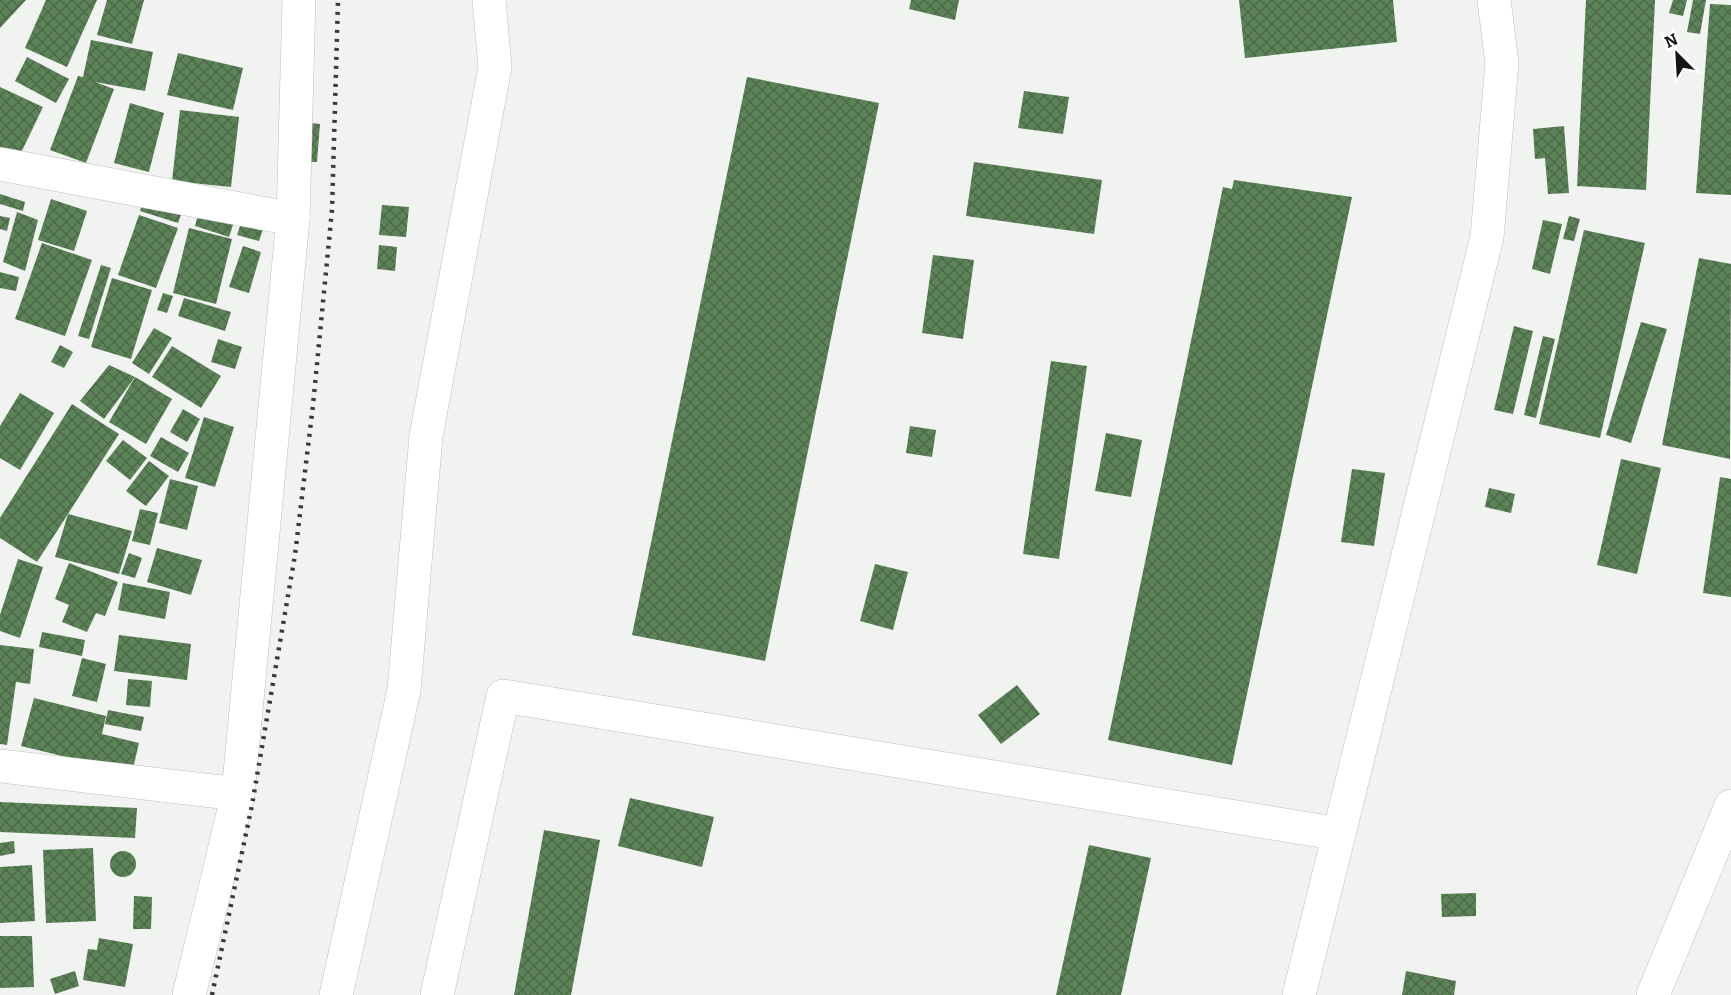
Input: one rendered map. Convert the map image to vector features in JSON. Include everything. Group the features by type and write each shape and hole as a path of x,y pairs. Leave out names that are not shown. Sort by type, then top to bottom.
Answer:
{"street":[{"path":"183,993 238,794 293,219 299,0"},
{"path":"336,995 404,690 426,436 495,67 489,0"},
{"path":"1299,995 1487,237 1502,63 1494,0"},
{"path":"0,164 293,219"},
{"path":"437,995 503,696 1339,834"},
{"path":"0,766 238,794"},
{"path":"1653,995 1731,806"}],"building":[{"path":"0,0 26,0 0,28"},
{"path":"46,0 97,0 67,67 25,48"},
{"path":"107,0 144,0 132,44 97,35"},
{"path":"911,0 959,0 955,20 909,9"},
{"path":"1239,0 1393,0 1397,42 1245,58"},
{"path":"1586,0 1655,0 1646,190 1577,186"},
{"path":"1673,0 1687,0 1683,16 1669,13"},
{"path":"1693,0 1706,0 1700,34 1687,32"},
{"path":"1710,4 1731,5 1731,195 1696,193"},
{"path":"91,40 153,52 145,91 95,82 114,89 86,163 50,150 78,76 83,77"},
{"path":"178,53 243,68 233,110 167,95"},
{"path":"27,57 69,79 56,103 15,81"},
{"path":"747,77 879,103 765,661 632,635"},
{"path":"0,87 43,107 19,157 0,148"},
{"path":"1024,91 1069,97 1063,134 1018,128"},
{"path":"130,103 164,113 149,172 114,163"},
{"path":"180,110 239,117 231,187 172,181"},
{"path":"310,123 320,124 317,162 307,162"},
{"path":"1564,126 1569,193 1548,194 1545,158 1535,159 1533,129"},
{"path":"974,162 1102,180 1094,234 966,216"},
{"path":"1234,180 1352,197 1232,765 1108,740 1223,187 1232,189"},
{"path":"0,194 25,202 23,211 0,204"},
{"path":"51,199 87,211 74,251 38,240"},
{"path":"143,200 182,212 178,223 140,211"},
{"path":"382,205 409,207 406,237 379,235"},
{"path":"199,211 234,222 229,237 195,226"},
{"path":"17,212 38,220 25,271 3,262"},
{"path":"139,215 178,228 156,288 118,275"},
{"path":"0,216 10,218 7,231 0,229"},
{"path":"1569,216 1580,219 1574,241 1563,239"},
{"path":"1543,220 1562,224 1550,274 1532,269"},
{"path":"241,223 263,229 259,241 237,235"},
{"path":"189,228 232,239 216,304 173,293"},
{"path":"1584,230 1645,243 1600,438 1539,424"},
{"path":"42,243 92,260 65,336 15,319"},
{"path":"379,245 397,247 395,271 377,269"},
{"path":"243,246 261,252 249,293 229,287"},
{"path":"933,255 974,260 963,339 922,333"},
{"path":"1699,258 1731,264 1730,459 1662,445"},
{"path":"101,265 111,268 89,339 78,336"},
{"path":"0,272 19,277 16,291 0,288"},
{"path":"112,278 152,290 131,359 91,347"},
{"path":"163,293 173,296 167,313 157,310"},
{"path":"184,298 231,312 225,331 178,316"},
{"path":"1641,322 1667,329 1631,443 1606,435"},
{"path":"1514,326 1533,331 1513,414 1494,410"},
{"path":"154,328 172,338 149,374 132,363"},
{"path":"1543,336 1555,339 1536,418 1524,415"},
{"path":"218,339 242,347 235,369 211,362"},
{"path":"60,345 73,352 64,368 51,362"},
{"path":"172,346 221,376 201,408 152,377"},
{"path":"1051,361 1087,366 1059,559 1023,554"},
{"path":"109,365 135,377 104,419 80,401"},
{"path":"135,377 172,399 146,444 109,422"},
{"path":"20,393 54,413 20,470 0,458 0,426"},
{"path":"72,404 119,434 37,562 0,538 0,518"},
{"path":"183,409 200,419 187,442 170,432"},
{"path":"204,417 234,427 215,487 185,478"},
{"path":"910,426 936,430 932,457 906,453"},
{"path":"1106,433 1142,440 1131,497 1095,491"},
{"path":"161,437 189,453 178,472 150,456"},
{"path":"123,440 147,458 130,480 106,461"},
{"path":"1621,459 1661,468 1637,574 1597,565"},
{"path":"149,461 169,476 146,506 126,491"},
{"path":"1352,469 1385,473 1374,546 1341,542"},
{"path":"1720,477 1731,479 1731,597 1703,593"},
{"path":"170,479 198,486 187,530 159,523"},
{"path":"1489,488 1515,494 1511,513 1485,507"},
{"path":"140,509 158,513 150,545 132,541"},
{"path":"68,514 132,531 119,574 55,557"},
{"path":"157,548 202,560 191,595 147,582"},
{"path":"129,553 142,558 135,578 121,574"},
{"path":"18,559 43,567 20,638 0,631 0,615"},
{"path":"69,563 118,582 105,616 96,613 87,632 62,622 69,605 55,599"},
{"path":"875,564 908,572 893,630 860,621"},
{"path":"123,583 170,592 165,619 118,610"},
{"path":"42,632 85,640 82,656 39,647"},
{"path":"119,635 191,644 187,680 114,671"},
{"path":"0,645 34,649 30,684 16,682 7,745 0,744"},
{"path":"82,658 106,664 97,702 72,696"},
{"path":"128,679 152,681 150,707 126,705"},
{"path":"1017,685 1040,714 1001,744 978,715"},
{"path":"34,698 106,716 102,734 139,743 132,773 21,746"},
{"path":"108,710 144,717 141,731 105,724"},
{"path":"630,798 714,817 702,867 618,846"},
{"path":"0,802 137,808 135,838 0,832"},
{"path":"544,830 600,840 571,995 514,995"},
{"path":"14,841 15,853 0,856 0,843"},
{"path":"1089,845 1151,858 1121,995 1056,995"},
{"path":"93,848 96,921 46,923 43,850"},
{"path":"123,851 132,855 136,864 132,873 123,877 114,873 110,864 114,855"},
{"path":"32,865 35,921 0,923 0,867"},
{"path":"1476,893 1476,916 1442,917 1441,894"},
{"path":"134,896 152,897 151,929 133,929"},
{"path":"0,936 32,936 34,987 0,988"},
{"path":"99,938 133,944 125,987 83,980 88,949 97,950"},
{"path":"75,971 79,986 55,994 50,979"},
{"path":"1406,971 1456,981 1454,995 1402,995"}],"railway":[{"path":"212,995 252,805 295,555 313,405 332,210 338,0"}]}
